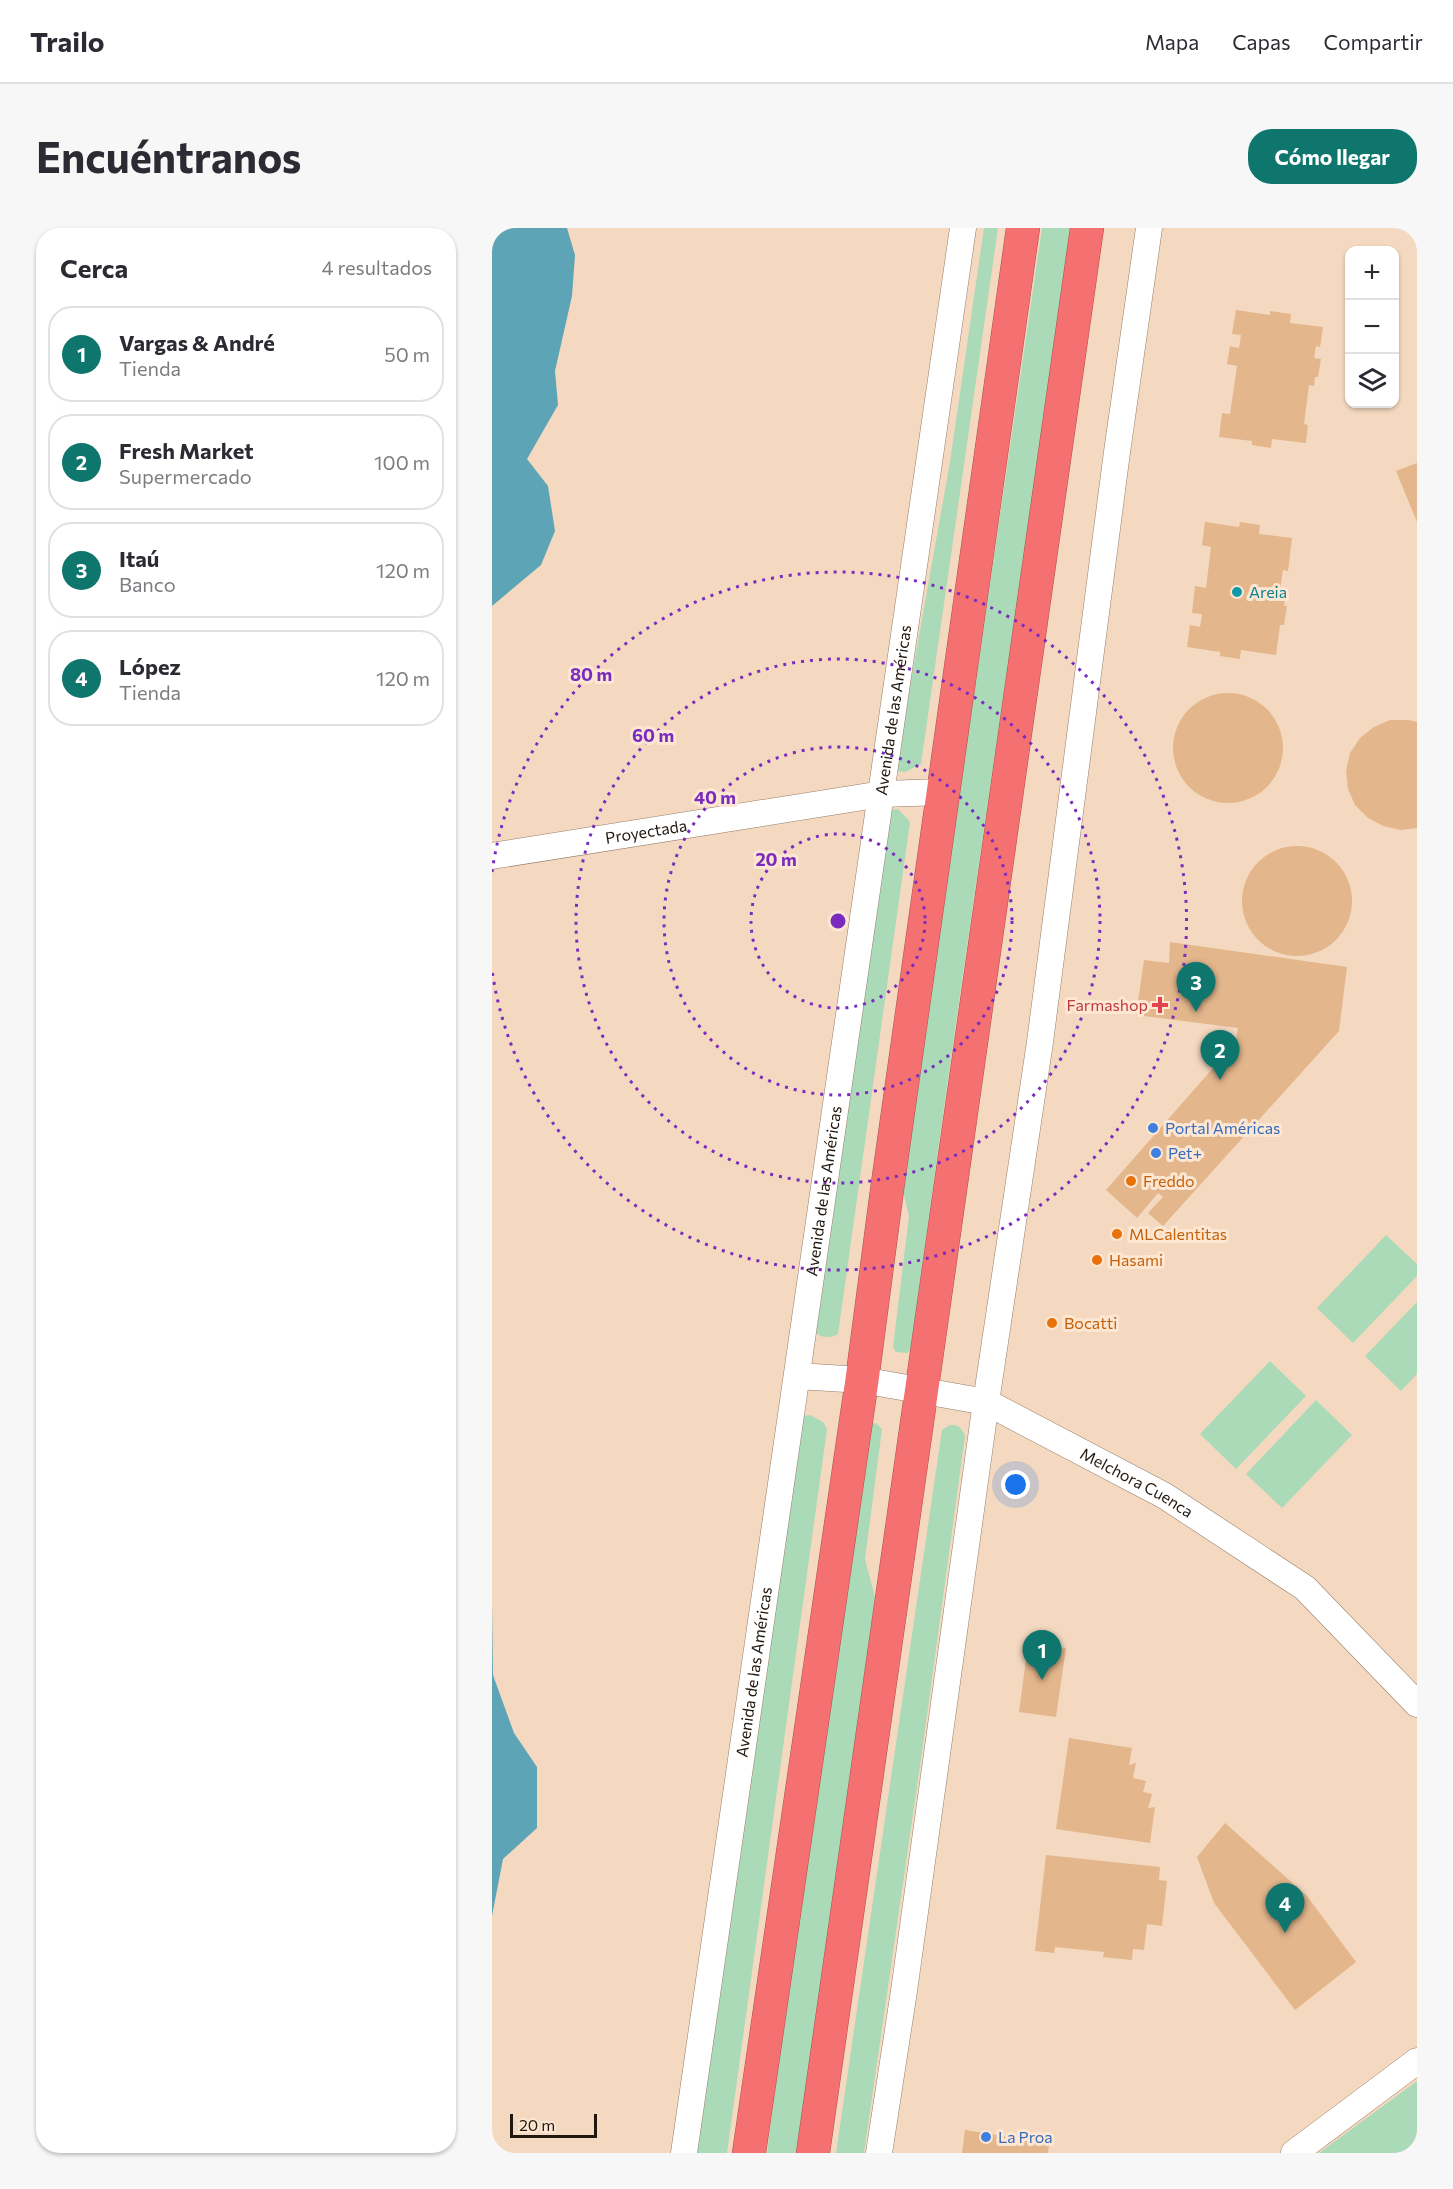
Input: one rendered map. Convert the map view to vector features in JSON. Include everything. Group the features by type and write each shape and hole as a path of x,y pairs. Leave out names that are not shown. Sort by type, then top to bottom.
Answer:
{"highway":[{"path":"748,2153 862,1380 1023,228"},
{"path":"813,2153 1087,228"}],"street":[{"name":"Avenida de las Américas","path":"684,2153 963,228"},
{"path":"879,2153 904,1991 986,1402 1040,1042 1115,463 1149,228"},
{"name":"Proyectada","path":"492,856 882,794 943,792"},
{"name":"Melchora Cuenca","path":"797,1376 862,1380 986,1402 1165,1496 1305,1588 1417,1704"},
{"path":"1294,2153 1417,2061"}],"green space":[{"path":"984,228 998,228 921,764 905,772 895,771 950,462"},
{"path":"1042,228 1071,228 949,1069 911,1350 907,1353 896,1352 893,1347 909,1216 902,1187"},
{"path":"898,809 910,822 838,1334 826,1337 814,1332 890,810"},
{"path":"1386,1235 1417,1264 1417,1276 1353,1343 1317,1308"},
{"path":"1417,1302 1417,1374 1401,1391 1365,1356"},
{"path":"1270,1361 1306,1396 1236,1469 1200,1434"},
{"path":"1316,1400 1352,1435 1282,1508 1246,1474"},
{"path":"810,1415 823,1422 827,1429 727,2153 695,2153 802,1416"},
{"path":"876,1423 882,1429 865,1559 877,1605 796,2153 767,2153 799,1910 871,1424"},
{"path":"950,1425 959,1427 965,1436 864,2153 836,2153 942,1430"},
{"path":"1417,2081 1417,2146 1409,2153 1319,2153"}],"water":[{"path":"492,228 567,228 575,255 572,296 555,371 558,405 527,459 548,486 555,531 541,565 492,606"},
{"path":"492,1603 493,1675 514,1733 537,1767 537,1828 503,1859 492,1916"}],"building":[{"path":"1236,310 1270,315 1270,311 1291,314 1290,323 1323,327 1320,347 1316,346 1314,358 1321,359 1318,377 1315,377 1314,386 1309,385 1304,424 1308,425 1306,443 1272,439 1271,448 1252,445 1252,441 1219,437 1222,413 1230,414 1237,366 1227,364 1230,346 1239,348 1241,335 1232,334"},
{"path":"1417,463 1417,522 1396,471"},
{"name":"Areia","path":"1205,522 1239,527 1240,522 1260,525 1259,534 1292,538 1288,571 1283,570 1279,597 1285,598 1284,606 1287,606 1284,625 1280,625 1276,655 1241,650 1240,659 1220,656 1220,652 1187,647 1190,625 1200,627 1202,614 1192,613 1195,586 1206,588 1211,547 1202,545"},
{"path":"1228,693 1249,697 1267,709 1279,727 1283,748 1279,769 1267,787 1249,799 1228,803 1207,799 1189,787 1177,769 1173,748 1177,727 1189,709 1207,697"},
{"path":"1390,720 1417,722 1417,828 1401,830 1383,826 1368,818 1355,805 1348,789 1346,771 1350,753 1360,738 1374,727"},
{"path":"1297,846 1318,850 1336,862 1348,880 1352,901 1348,922 1336,940 1318,952 1297,956 1276,952 1258,940 1246,922 1242,901 1246,880 1258,862 1276,850"},
{"path":"1170,942 1347,967 1339,1031 1163,1226 1148,1213 1163,1197 1158,1193 1137,1218 1106,1190 1235,1043 1238,1028 1136,1015 1144,960 1169,963"},
{"path":"1028,1644 1066,1648 1056,1717 1019,1712"},
{"path":"1069,1738 1132,1748 1129,1765 1136,1763 1133,1778 1146,1781 1143,1792 1152,1794 1148,1808 1155,1807 1150,1843 1056,1829"},
{"path":"1225,1823 1307,1896 1356,1962 1295,2010 1214,1903 1197,1857"},
{"path":"1046,1855 1160,1867 1159,1880 1167,1881 1162,1926 1147,1924 1144,1950 1133,1949 1132,1960 1103,1957 1104,1952 1055,1947 1054,1953 1035,1951"},
{"name":"La Proa","path":"965,2130 1049,2143 1048,2153 962,2153"}],"place":[{"name":"Areia","path":"1237,592"},
{"name":"Farmashop","path":"1160,1005"},
{"name":"Itaú","path":"1196,1012"},
{"name":"Fresh Market","path":"1220,1080"},
{"name":"Portal Américas","path":"1153,1128"},
{"name":"Pet+","path":"1156,1153"},
{"name":"Freddo","path":"1131,1181"},
{"name":"MLCalentitas","path":"1117,1234"},
{"name":"Hasami","path":"1097,1260"},
{"name":"Bocatti","path":"1052,1323"},
{"name":"Vargas & André","path":"1042,1680"},
{"name":"López","path":"1285,1933"},
{"name":"La Proa","path":"986,2137"}]}
